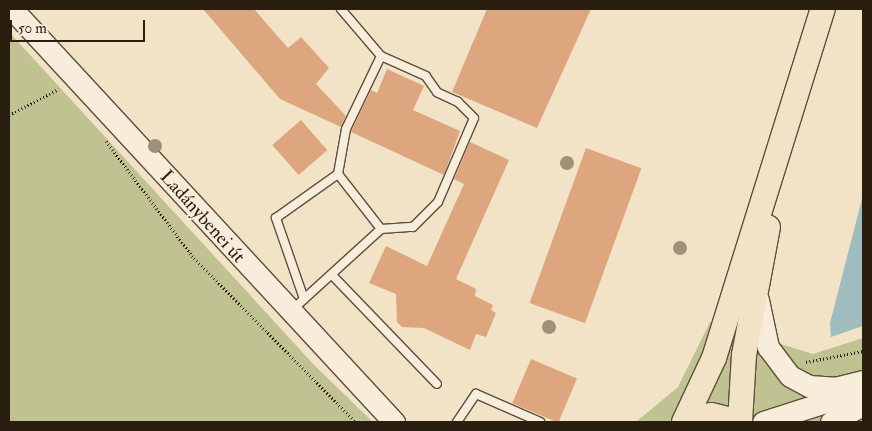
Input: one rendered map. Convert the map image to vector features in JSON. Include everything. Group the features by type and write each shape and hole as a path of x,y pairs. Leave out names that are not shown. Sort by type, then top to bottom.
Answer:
{"main road":[{"name":"Ladánybenei út","path":"12,9 297,306 394,422"},
{"path":"686,422 714,358 798,93 822,9"},
{"path":"686,422 711,415 740,422 739,392 757,284 798,93"},
{"path":"757,284 768,347 790,376 809,386 826,387 863,381"},
{"path":"763,422 863,389"},
{"path":"831,422 863,405"}],"lane":[{"path":"341,9 381,56 426,76 437,92 458,102 474,118 438,202 413,227 381,229 297,306 276,218 338,174 346,129 381,56"},
{"path":"338,174 381,229"},
{"path":"332,274 437,384"},
{"path":"457,422 476,394 540,422"}],"path":[{"path":"9,115 64,86 58,80"},
{"path":"100,133 194,258 356,422"},
{"path":"800,364 863,351"}],"green space":[{"path":"9,32 315,366 373,422 9,422"},
{"path":"710,322 813,354 863,338 863,422 636,422 678,387"}],"water":[{"path":"863,195 863,326 831,337 830,323"}],"building":[{"path":"203,9 254,9 288,48 301,37 329,68 316,84 346,116 341,127 280,99"},
{"path":"487,9 591,9 537,128 452,92"},
{"path":"387,69 424,86 413,110 460,131 444,175 351,132 371,90 377,93"},
{"path":"301,120 327,150 299,175 272,145"},
{"path":"470,142 509,160 456,279 476,289 475,296 493,305 491,310 496,313 486,337 476,334 470,350 424,328 402,327 397,322 396,294 369,283 386,246 427,266 464,184 454,179"},
{"path":"586,148 641,168 585,323 530,303"},
{"path":"531,359 577,379 559,422 512,403"}]}
